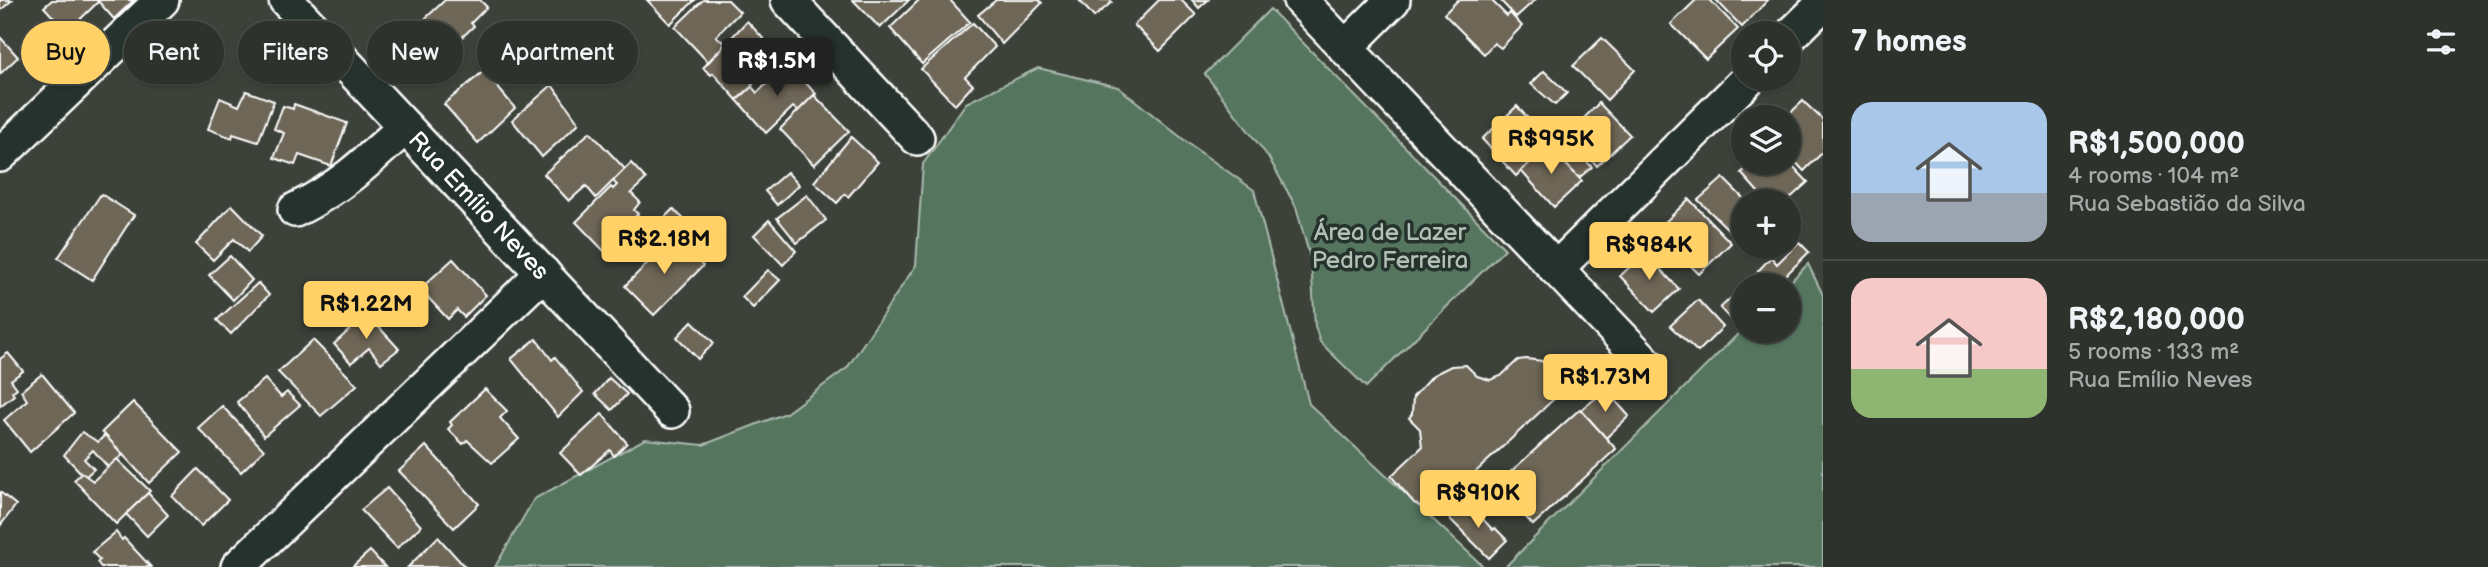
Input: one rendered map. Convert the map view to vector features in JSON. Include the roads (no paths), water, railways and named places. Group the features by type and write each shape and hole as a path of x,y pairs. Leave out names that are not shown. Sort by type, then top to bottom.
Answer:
{"street":[{"path":"0,155 162,0"},
{"name":"Rua Emílio Neves","path":"286,0 672,411"},
{"path":"788,0 917,138"},
{"path":"1300,0 1648,365"},
{"path":"1345,47 1393,0"},
{"path":"1801,25 1823,4"},
{"path":"1556,269 1736,91"},
{"path":"295,210 324,196 347,180 405,127"},
{"path":"238,567 543,273"}],"park label":[{"name":"Área de Lazer Pedro Ferreira","path":"1390,246"}]}
